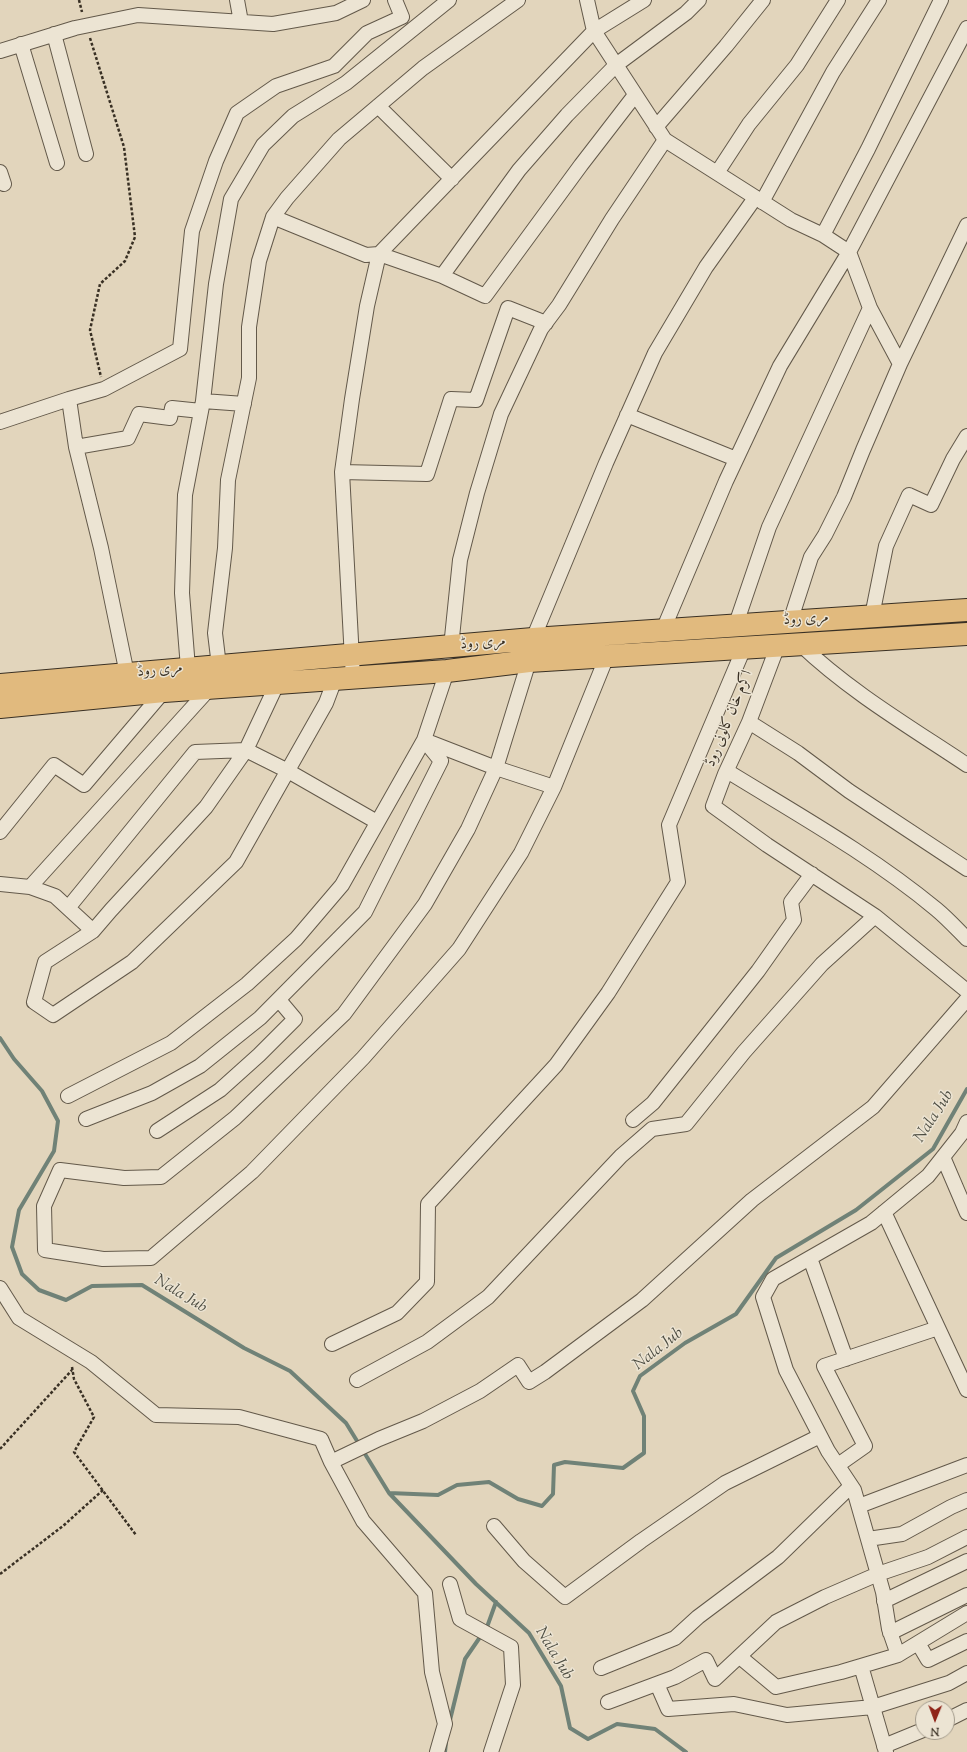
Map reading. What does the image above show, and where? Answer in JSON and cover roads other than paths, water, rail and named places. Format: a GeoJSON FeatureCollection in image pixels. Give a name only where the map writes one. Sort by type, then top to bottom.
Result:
{"type":"FeatureCollection","features":[{"type":"Feature","properties":{"kind":"main road","name":"مری روڈ"},"geometry":{"type":"LineString","coordinates":[[0,685],[533,639],[736,624],[790,622],[967,610]]}},
{"type":"Feature","properties":{"kind":"main road","name":"مری روڈ"},"geometry":{"type":"LineString","coordinates":[[0,707],[210,688],[447,671],[529,661],[967,634]]}},
{"type":"Feature","properties":{"kind":"street"},"geometry":{"type":"LineString","coordinates":[[237,0],[241,22]]}},
{"type":"Feature","properties":{"kind":"street"},"geometry":{"type":"LineString","coordinates":[[0,50],[54,34],[138,15],[273,24],[336,13],[363,0]]}},
{"type":"Feature","properties":{"kind":"street"},"geometry":{"type":"LineString","coordinates":[[0,422],[68,399],[104,389],[180,349],[192,231],[216,161],[237,113],[276,86],[334,66],[366,33],[402,17],[395,0]]}},
{"type":"Feature","properties":{"kind":"street"},"geometry":{"type":"LineString","coordinates":[[188,668],[182,593],[185,495],[202,406],[216,284],[231,199],[263,145],[293,116],[346,83],[449,0]]}},
{"type":"Feature","properties":{"kind":"street"},"geometry":{"type":"LineString","coordinates":[[219,666],[215,633],[225,548],[228,480],[249,378],[249,327],[259,261],[274,217],[287,198],[339,140],[423,68],[518,0]]}},
{"type":"Feature","properties":{"kind":"street"},"geometry":{"type":"LineString","coordinates":[[587,0],[594,31],[665,140],[791,220],[823,235],[849,252],[870,308],[900,364]]}},
{"type":"Feature","properties":{"kind":"street"},"geometry":{"type":"LineString","coordinates":[[277,684],[246,750],[206,807],[111,910],[94,932],[45,962],[34,1002],[53,1014],[132,962],[236,862],[326,703],[344,679],[351,654],[342,472],[354,383],[367,306],[379,254],[594,31],[644,0]]}},
{"type":"Feature","properties":{"kind":"street"},"geometry":{"type":"LineString","coordinates":[[442,276],[519,170],[567,115],[616,66],[686,13],[699,0]]}},
{"type":"Feature","properties":{"kind":"street"},"geometry":{"type":"LineString","coordinates":[[656,127],[726,46],[763,0]]}},
{"type":"Feature","properties":{"kind":"street"},"geometry":{"type":"LineString","coordinates":[[717,174],[749,124],[797,65],[838,0]]}},
{"type":"Feature","properties":{"kind":"street"},"geometry":{"type":"LineString","coordinates":[[533,639],[627,415],[659,346],[706,267],[759,200],[833,72],[879,0]]}},
{"type":"Feature","properties":{"kind":"street"},"geometry":{"type":"LineString","coordinates":[[823,235],[868,149],[941,0]]}},
{"type":"Feature","properties":{"kind":"street"},"geometry":{"type":"LineString","coordinates":[[663,630],[736,459],[780,366],[849,252],[967,28]]}},
{"type":"Feature","properties":{"kind":"street"},"geometry":{"type":"LineString","coordinates":[[54,34],[86,154]]}},
{"type":"Feature","properties":{"kind":"street"},"geometry":{"type":"LineString","coordinates":[[21,44],[57,163]]}},
{"type":"Feature","properties":{"kind":"street"},"geometry":{"type":"LineString","coordinates":[[274,217],[366,255],[379,254],[442,276],[486,296],[580,165],[635,95]]}},
{"type":"Feature","properties":{"kind":"street"},"geometry":{"type":"LineString","coordinates":[[378,106],[452,179]]}},
{"type":"Feature","properties":{"kind":"street"},"geometry":{"type":"LineString","coordinates":[[450,647],[460,560],[477,493],[502,414],[542,329],[612,219],[665,140]]}},
{"type":"Feature","properties":{"kind":"street"},"geometry":{"type":"LineString","coordinates":[[790,622],[811,557],[825,536],[844,497],[900,364],[967,225]]}},
{"type":"Feature","properties":{"kind":"street"},"geometry":{"type":"LineString","coordinates":[[342,472],[428,474],[451,399],[476,400],[508,308],[546,323]]}},
{"type":"Feature","properties":{"kind":"street"},"geometry":{"type":"LineString","coordinates":[[736,624],[769,528],[870,308]]}},
{"type":"Feature","properties":{"kind":"street"},"geometry":{"type":"LineString","coordinates":[[68,399],[76,447],[101,548],[127,674]]}},
{"type":"Feature","properties":{"kind":"street"},"geometry":{"type":"LineString","coordinates":[[76,447],[128,438],[140,414],[170,418],[172,408],[244,404]]}},
{"type":"Feature","properties":{"kind":"street"},"geometry":{"type":"LineString","coordinates":[[627,415],[736,459]]}},
{"type":"Feature","properties":{"kind":"street"},"geometry":{"type":"LineString","coordinates":[[872,616],[886,546],[909,495],[931,505],[953,459],[967,436]]}},
{"type":"Feature","properties":{"kind":"street"},"geometry":{"type":"LineString","coordinates":[[800,644],[816,659],[883,709],[967,765]]}},
{"type":"Feature","properties":{"kind":"street","name":"اکرم خان کالونی روڈ"},"geometry":{"type":"LineString","coordinates":[[778,645],[749,722],[727,770],[713,806],[767,845],[812,874]]}},
{"type":"Feature","properties":{"kind":"street"},"geometry":{"type":"LineString","coordinates":[[332,1344],[397,1313],[427,1282],[428,1204],[556,1065],[608,993],[678,882],[669,825],[744,648]]}},
{"type":"Feature","properties":{"kind":"street"},"geometry":{"type":"LineString","coordinates":[[529,661],[496,768],[468,829],[425,904],[344,1014],[235,1118],[161,1177],[124,1178],[60,1170],[44,1206],[45,1250],[103,1259],[151,1258],[252,1172],[363,1058],[459,949],[521,853],[554,787],[607,656]]}},
{"type":"Feature","properties":{"kind":"street"},"geometry":{"type":"LineString","coordinates":[[68,1096],[171,1043],[247,984],[296,939],[342,885],[424,740],[447,671]]}},
{"type":"Feature","properties":{"kind":"street"},"geometry":{"type":"LineString","coordinates":[[30,887],[210,688]]}},
{"type":"Feature","properties":{"kind":"street"},"geometry":{"type":"LineString","coordinates":[[0,832],[54,765],[84,785],[164,692]]}},
{"type":"Feature","properties":{"kind":"street"},"geometry":{"type":"LineString","coordinates":[[749,722],[798,753],[848,791],[967,869]]}},
{"type":"Feature","properties":{"kind":"street"},"geometry":{"type":"LineString","coordinates":[[424,740],[496,768],[554,787]]}},
{"type":"Feature","properties":{"kind":"street"},"geometry":{"type":"LineString","coordinates":[[86,1118],[152,1093],[200,1066],[260,1018],[365,912],[441,761],[424,740]]}},
{"type":"Feature","properties":{"kind":"street"},"geometry":{"type":"LineString","coordinates":[[68,908],[195,752],[246,750],[288,771],[377,822]]}},
{"type":"Feature","properties":{"kind":"street"},"geometry":{"type":"LineString","coordinates":[[727,770],[817,825],[898,880],[937,910],[967,938]]}},
{"type":"Feature","properties":{"kind":"street"},"geometry":{"type":"LineString","coordinates":[[633,1120],[653,1103],[758,971],[794,920],[791,902],[812,874],[875,916],[967,991]]}},
{"type":"Feature","properties":{"kind":"street"},"geometry":{"type":"LineString","coordinates":[[0,884],[30,887],[55,896],[94,932]]}},
{"type":"Feature","properties":{"kind":"street"},"geometry":{"type":"LineString","coordinates":[[357,1380],[426,1342],[488,1297],[621,1156],[652,1129],[686,1124],[744,1052],[822,964],[875,916]]}},
{"type":"Feature","properties":{"kind":"street"},"geometry":{"type":"LineString","coordinates":[[331,1462],[379,1439],[423,1421],[480,1391],[518,1365],[529,1382],[545,1372],[642,1300],[752,1200],[873,1106],[967,999]]}},
{"type":"Feature","properties":{"kind":"street"},"geometry":{"type":"LineString","coordinates":[[157,1130],[220,1090],[259,1055],[295,1019],[279,1000]]}},
{"type":"Feature","properties":{"kind":"street"},"geometry":{"type":"LineString","coordinates":[[898,1655],[890,1633],[878,1574],[859,1506],[851,1486],[820,1436],[786,1370],[763,1297],[772,1279],[871,1223],[928,1176],[962,1133],[967,1122]]}},
{"type":"Feature","properties":{"kind":"street"},"geometry":{"type":"LineString","coordinates":[[943,1157],[967,1213]]}},
{"type":"Feature","properties":{"kind":"street"},"geometry":{"type":"LineString","coordinates":[[884,1212],[967,1390]]}},
{"type":"Feature","properties":{"kind":"street"},"geometry":{"type":"LineString","coordinates":[[810,1258],[846,1359]]}},
{"type":"Feature","properties":{"kind":"street"},"geometry":{"type":"LineString","coordinates":[[0,1288],[19,1318],[91,1362],[156,1415],[240,1416],[321,1439],[331,1462],[363,1521],[425,1593],[432,1672],[445,1724],[438,1752]]}},
{"type":"Feature","properties":{"kind":"street"},"geometry":{"type":"LineString","coordinates":[[838,1465],[865,1446],[824,1366],[938,1328]]}},
{"type":"Feature","properties":{"kind":"street"},"geometry":{"type":"LineString","coordinates":[[494,1526],[524,1561],[565,1597],[725,1483],[820,1436]]}},
{"type":"Feature","properties":{"kind":"street"},"geometry":{"type":"LineString","coordinates":[[859,1506],[967,1465]]}},
{"type":"Feature","properties":{"kind":"street"},"geometry":{"type":"LineString","coordinates":[[601,1668],[675,1638],[698,1617],[778,1557],[851,1486]]}},
{"type":"Feature","properties":{"kind":"street"},"geometry":{"type":"LineString","coordinates":[[868,1539],[902,1534],[951,1507],[967,1500]]}},
{"type":"Feature","properties":{"kind":"street"},"geometry":{"type":"LineString","coordinates":[[608,1702],[674,1677],[706,1660],[715,1679],[776,1622],[825,1597],[878,1574],[928,1557],[967,1537]]}},
{"type":"Feature","properties":{"kind":"street"},"geometry":{"type":"LineString","coordinates":[[884,1601],[967,1561]]}},
{"type":"Feature","properties":{"kind":"street"},"geometry":{"type":"LineString","coordinates":[[450,1584],[460,1619],[511,1647],[513,1685],[490,1752]]}},
{"type":"Feature","properties":{"kind":"street"},"geometry":{"type":"LineString","coordinates":[[890,1633],[967,1595]]}},
{"type":"Feature","properties":{"kind":"street"},"geometry":{"type":"LineString","coordinates":[[740,1657],[776,1687],[861,1666],[898,1655],[967,1613]]}},
{"type":"Feature","properties":{"kind":"street"},"geometry":{"type":"LineString","coordinates":[[918,1643],[928,1660],[967,1642]]}},
{"type":"Feature","properties":{"kind":"street"},"geometry":{"type":"LineString","coordinates":[[861,1666],[885,1749],[915,1734]]}},
{"type":"Feature","properties":{"kind":"street"},"geometry":{"type":"LineString","coordinates":[[657,1684],[668,1708],[734,1704],[787,1715],[873,1707],[949,1683],[967,1673]]}},
{"type":"Feature","properties":{"kind":"street"},"geometry":{"type":"LineString","coordinates":[[955,1716],[967,1710]]}},
{"type":"Feature","properties":{"kind":"waterway","name":"Nala Jub"},"geometry":{"type":"LineString","coordinates":[[0,1038],[14,1059],[42,1091],[58,1121],[54,1151],[19,1210],[12,1247],[22,1274],[39,1290],[66,1300],[92,1286],[142,1285],[244,1348],[290,1371],[346,1423],[389,1493],[476,1584],[529,1633],[561,1686],[570,1728],[588,1739],[617,1724],[655,1729],[686,1752]]}},
{"type":"Feature","properties":{"kind":"waterway","name":"Nala Jub"},"geometry":{"type":"LineString","coordinates":[[389,1493],[438,1495],[457,1485],[489,1482],[518,1499],[542,1506],[553,1494],[554,1465],[565,1462],[623,1468],[644,1453],[644,1416],[633,1391],[640,1376],[685,1343],[736,1314],[776,1258],[856,1210],[933,1149],[967,1089]]}},
{"type":"Feature","properties":{"kind":"waterway"},"geometry":{"type":"LineString","coordinates":[[450,1720],[465,1659],[487,1627],[496,1602]]}},
{"type":"Feature","properties":{"kind":"waterway"},"geometry":{"type":"LineString","coordinates":[[445,1752],[446,1742]]}}]}
